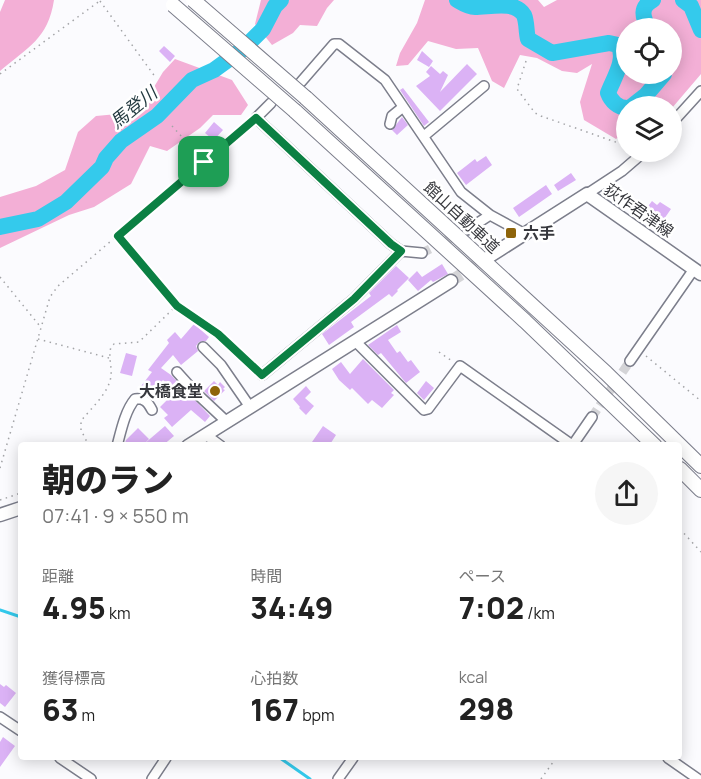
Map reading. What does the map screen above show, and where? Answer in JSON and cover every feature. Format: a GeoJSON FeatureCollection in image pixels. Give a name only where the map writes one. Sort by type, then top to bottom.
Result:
{"type":"FeatureCollection","features":[{"type":"Feature","properties":{"kind":"highway","name":"館山自動車道"},"geometry":{"type":"LineString","coordinates":[[193,0],[306,98],[590,358],[676,442]]}},
{"type":"Feature","properties":{"kind":"highway","name":"館山自動車道"},"geometry":{"type":"LineString","coordinates":[[170,3],[295,111],[525,321],[651,442]]}},
{"type":"Feature","properties":{"kind":"highway","name":"館山自動車道"},"geometry":{"type":"LineString","coordinates":[[682,448],[701,466]]}},
{"type":"Feature","properties":{"kind":"highway"},"geometry":{"type":"LineString","coordinates":[[682,471],[701,490]]}},
{"type":"Feature","properties":{"kind":"main road"},"geometry":{"type":"LineString","coordinates":[[490,256],[587,194]]}},
{"type":"Feature","properties":{"kind":"main road","name":"荻作君津線"},"geometry":{"type":"LineString","coordinates":[[587,194],[698,272]]}},
{"type":"Feature","properties":{"kind":"main road"},"geometry":{"type":"LineString","coordinates":[[195,442],[451,281]]}},
{"type":"Feature","properties":{"kind":"main road"},"geometry":{"type":"LineString","coordinates":[[0,515],[18,509]]}},
{"type":"Feature","properties":{"kind":"street"},"geometry":{"type":"LineString","coordinates":[[301,82],[334,44],[339,44],[385,80],[461,192],[490,215],[525,234]]}},
{"type":"Feature","properties":{"kind":"street"},"geometry":{"type":"LineString","coordinates":[[424,136],[484,86]]}},
{"type":"Feature","properties":{"kind":"street"},"geometry":{"type":"LineString","coordinates":[[682,112],[701,91]]}},
{"type":"Feature","properties":{"kind":"street"},"geometry":{"type":"LineString","coordinates":[[270,104],[256,118],[391,244],[401,251],[422,253]]}},
{"type":"Feature","properties":{"kind":"street"},"geometry":{"type":"LineString","coordinates":[[390,124],[392,116],[403,107]]}},
{"type":"Feature","properties":{"kind":"street"},"geometry":{"type":"LineString","coordinates":[[587,194],[632,162]]}},
{"type":"Feature","properties":{"kind":"street"},"geometry":{"type":"LineString","coordinates":[[467,230],[490,215]]}},
{"type":"Feature","properties":{"kind":"street"},"geometry":{"type":"LineString","coordinates":[[262,375],[354,299],[401,251]]}},
{"type":"Feature","properties":{"kind":"street"},"geometry":{"type":"LineString","coordinates":[[630,361],[698,272]]}},
{"type":"Feature","properties":{"kind":"street"},"geometry":{"type":"LineString","coordinates":[[355,341],[424,410],[428,409],[460,366],[568,442]]}},
{"type":"Feature","properties":{"kind":"street"},"geometry":{"type":"LineString","coordinates":[[203,347],[221,365],[250,407]]}},
{"type":"Feature","properties":{"kind":"street"},"geometry":{"type":"LineString","coordinates":[[177,372],[227,422]]}},
{"type":"Feature","properties":{"kind":"street"},"geometry":{"type":"LineString","coordinates":[[118,442],[122,425],[135,399],[143,399],[152,410]]}},
{"type":"Feature","properties":{"kind":"street"},"geometry":{"type":"LineString","coordinates":[[574,442],[592,417]]}},
{"type":"Feature","properties":{"kind":"street"},"geometry":{"type":"LineString","coordinates":[[206,435],[216,442]]}},
{"type":"Feature","properties":{"kind":"street"},"geometry":{"type":"LineString","coordinates":[[0,717],[18,729]]}},
{"type":"Feature","properties":{"kind":"street"},"geometry":{"type":"LineString","coordinates":[[63,760],[91,779]]}},
{"type":"Feature","properties":{"kind":"street"},"geometry":{"type":"LineString","coordinates":[[152,779],[165,760]]}},
{"type":"Feature","properties":{"kind":"street"},"geometry":{"type":"LineString","coordinates":[[338,779],[352,760]]}},
{"type":"Feature","properties":{"kind":"street"},"geometry":{"type":"LineString","coordinates":[[671,760],[698,779]]}},
{"type":"Feature","properties":{"kind":"street"},"geometry":{"type":"LineString","coordinates":[[71,779],[77,769]]}},
{"type":"Feature","properties":{"kind":"path"},"geometry":{"type":"LineString","coordinates":[[0,75],[100,1],[156,78]]}},
{"type":"Feature","properties":{"kind":"path"},"geometry":{"type":"LineString","coordinates":[[526,61],[517,89],[535,113],[616,142]]}},
{"type":"Feature","properties":{"kind":"path"},"geometry":{"type":"LineString","coordinates":[[0,468],[50,297],[58,286],[256,118]]}},
{"type":"Feature","properties":{"kind":"path"},"geometry":{"type":"LineString","coordinates":[[172,126],[204,162]]}},
{"type":"Feature","properties":{"kind":"path"},"geometry":{"type":"LineString","coordinates":[[118,236],[177,306],[218,334],[262,375]]}},
{"type":"Feature","properties":{"kind":"path"},"geometry":{"type":"LineString","coordinates":[[0,277],[41,326]]}},
{"type":"Feature","properties":{"kind":"path"},"geometry":{"type":"LineString","coordinates":[[87,442],[81,430],[81,421],[111,380],[112,367],[109,358],[111,347],[139,342],[177,306]]}},
{"type":"Feature","properties":{"kind":"path"},"geometry":{"type":"LineString","coordinates":[[37,338],[109,358]]}},
{"type":"Feature","properties":{"kind":"path"},"geometry":{"type":"LineString","coordinates":[[639,350],[701,401]]}},
{"type":"Feature","properties":{"kind":"path"},"geometry":{"type":"LineString","coordinates":[[439,352],[460,366]]}},
{"type":"Feature","properties":{"kind":"path"},"geometry":{"type":"LineString","coordinates":[[0,500],[18,494]]}},
{"type":"Feature","properties":{"kind":"path"},"geometry":{"type":"LineString","coordinates":[[682,531],[701,552]]}},
{"type":"Feature","properties":{"kind":"path"},"geometry":{"type":"LineString","coordinates":[[541,779],[555,760]]}},
{"type":"Feature","properties":{"kind":"shaded area"},"geometry":{"type":"Polygon","coordinates":[[[5,0],[54,0],[42,33],[0,71],[0,12],[5,0]]]}},
{"type":"Feature","properties":{"kind":"shaded area"},"geometry":{"type":"Polygon","coordinates":[[[261,0],[334,0],[317,26],[300,25],[293,33],[272,45],[255,24],[261,0]]]}},
{"type":"Feature","properties":{"kind":"shaded area"},"geometry":{"type":"Polygon","coordinates":[[[425,0],[538,0],[544,7],[557,0],[701,0],[701,74],[682,96],[616,96],[616,139],[584,120],[580,102],[592,64],[577,73],[562,71],[537,58],[520,55],[504,88],[492,81],[478,48],[456,49],[428,41],[408,65],[396,66],[400,53],[417,23],[425,0]]]}},
{"type":"Feature","properties":{"kind":"shaded area"},"geometry":{"type":"Polygon","coordinates":[[[175,59],[232,80],[248,105],[241,115],[213,115],[200,128],[167,151],[150,146],[131,184],[94,207],[69,215],[0,248],[0,197],[36,186],[65,170],[78,132],[96,116],[128,113],[142,107],[163,72],[175,59]]]}},
{"type":"Feature","properties":{"kind":"building"},"geometry":{"type":"Polygon","coordinates":[[[164,46],[175,56],[170,62],[159,51],[164,46]]]}},
{"type":"Feature","properties":{"kind":"building"},"geometry":{"type":"Polygon","coordinates":[[[422,51],[433,61],[429,67],[417,60],[422,51]]]}},
{"type":"Feature","properties":{"kind":"building"},"geometry":{"type":"Polygon","coordinates":[[[467,64],[477,74],[440,111],[416,86],[430,76],[426,72],[431,66],[440,74],[443,71],[448,75],[440,92],[467,64]]]}},
{"type":"Feature","properties":{"kind":"building"},"geometry":{"type":"Polygon","coordinates":[[[403,88],[429,122],[424,126],[400,90],[403,88]]]}},
{"type":"Feature","properties":{"kind":"building"},"geometry":{"type":"Polygon","coordinates":[[[402,117],[408,125],[397,135],[392,130],[402,117]]]}},
{"type":"Feature","properties":{"kind":"building"},"geometry":{"type":"Polygon","coordinates":[[[214,122],[223,130],[204,151],[201,141],[211,138],[205,133],[214,122]]]}},
{"type":"Feature","properties":{"kind":"building"},"geometry":{"type":"Polygon","coordinates":[[[486,156],[492,165],[466,185],[457,173],[475,159],[477,162],[486,156]]]}},
{"type":"Feature","properties":{"kind":"building"},"geometry":{"type":"Polygon","coordinates":[[[571,173],[576,180],[558,191],[554,185],[571,173]]]}},
{"type":"Feature","properties":{"kind":"building"},"geometry":{"type":"Polygon","coordinates":[[[546,185],[552,194],[519,217],[513,208],[546,185]]]}},
{"type":"Feature","properties":{"kind":"building"},"geometry":{"type":"Polygon","coordinates":[[[652,201],[657,205],[660,202],[671,209],[657,229],[646,222],[652,213],[646,209],[652,201]]]}},
{"type":"Feature","properties":{"kind":"building"},"geometry":{"type":"Polygon","coordinates":[[[442,264],[448,274],[433,282],[431,280],[418,291],[408,280],[417,271],[422,277],[442,264]]]}},
{"type":"Feature","properties":{"kind":"building"},"geometry":{"type":"Polygon","coordinates":[[[396,266],[409,278],[398,291],[392,297],[389,294],[351,322],[354,327],[329,345],[322,334],[371,296],[369,293],[396,266]]]}},
{"type":"Feature","properties":{"kind":"building"},"geometry":{"type":"Polygon","coordinates":[[[194,324],[209,337],[206,341],[199,342],[196,346],[198,351],[181,365],[173,355],[161,368],[171,375],[210,416],[205,422],[191,410],[172,427],[164,418],[168,415],[160,407],[175,392],[163,380],[150,396],[138,390],[152,372],[148,370],[169,343],[167,340],[175,332],[181,339],[194,324]]]}},
{"type":"Feature","properties":{"kind":"building"},"geometry":{"type":"Polygon","coordinates":[[[397,325],[401,332],[388,340],[397,353],[400,351],[408,362],[411,360],[420,372],[406,383],[381,353],[378,355],[368,345],[397,325]]]}},
{"type":"Feature","properties":{"kind":"building"},"geometry":{"type":"Polygon","coordinates":[[[126,353],[137,356],[132,376],[120,373],[126,353]]]}},
{"type":"Feature","properties":{"kind":"building"},"geometry":{"type":"Polygon","coordinates":[[[363,359],[394,390],[391,393],[394,395],[382,408],[372,400],[368,404],[352,388],[350,390],[339,380],[332,369],[341,362],[350,374],[363,359]]]}},
{"type":"Feature","properties":{"kind":"building","name":"大橋食堂"},"geometry":{"type":"Polygon","coordinates":[[[214,381],[218,385],[220,382],[225,390],[214,401],[204,391],[214,381]]]}},
{"type":"Feature","properties":{"kind":"building"},"geometry":{"type":"Polygon","coordinates":[[[426,381],[434,388],[424,400],[417,393],[426,381]]]}},
{"type":"Feature","properties":{"kind":"building"},"geometry":{"type":"Polygon","coordinates":[[[306,386],[311,392],[305,398],[314,406],[306,415],[293,399],[306,386]]]}},
{"type":"Feature","properties":{"kind":"building"},"geometry":{"type":"Polygon","coordinates":[[[165,426],[174,436],[167,442],[146,442],[165,426]]]}},
{"type":"Feature","properties":{"kind":"building"},"geometry":{"type":"Polygon","coordinates":[[[323,426],[336,435],[332,442],[312,442],[323,426]]]}},
{"type":"Feature","properties":{"kind":"building"},"geometry":{"type":"Polygon","coordinates":[[[138,428],[149,439],[146,442],[125,442],[138,428]]]}},
{"type":"Feature","properties":{"kind":"building"},"geometry":{"type":"Polygon","coordinates":[[[0,684],[4,687],[6,685],[16,693],[5,707],[0,703],[0,684]]]}},
{"type":"Feature","properties":{"kind":"building"},"geometry":{"type":"Polygon","coordinates":[[[3,737],[15,746],[0,767],[0,742],[3,737]]]}},
{"type":"Feature","properties":{"kind":"waterway","name":"馬登川"},"geometry":{"type":"LineString","coordinates":[[0,227],[38,219],[66,202],[102,167],[106,158],[121,141],[157,116],[192,80],[214,70],[243,49],[263,29],[275,6],[281,0]]}},
{"type":"Feature","properties":{"kind":"waterway","name":"馬登川"},"geometry":{"type":"LineString","coordinates":[[457,0],[472,7],[502,5],[515,7],[524,15],[528,39],[552,53],[609,43],[618,45],[620,63],[608,93],[616,104]]}},
{"type":"Feature","properties":{"kind":"waterway","name":"馬登川"},"geometry":{"type":"LineString","coordinates":[[645,18],[644,9],[653,0]]}},
{"type":"Feature","properties":{"kind":"waterway","name":"馬登川"},"geometry":{"type":"LineString","coordinates":[[683,0],[691,6],[701,30]]}},
{"type":"Feature","properties":{"kind":"waterway","name":"馬登川"},"geometry":{"type":"LineString","coordinates":[[645,96],[655,84]]}},
{"type":"Feature","properties":{"kind":"waterway"},"geometry":{"type":"LineString","coordinates":[[0,610],[18,616]]}},
{"type":"Feature","properties":{"kind":"waterway"},"geometry":{"type":"LineString","coordinates":[[283,760],[310,779]]}},
{"type":"Feature","properties":{"kind":"tunnel"},"geometry":{"type":"LineString","coordinates":[[422,253],[459,234]]}},
{"type":"Feature","properties":{"kind":"tunnel"},"geometry":{"type":"LineString","coordinates":[[451,281],[490,256]]}},
{"type":"Feature","properties":{"kind":"tunnel"},"geometry":{"type":"LineString","coordinates":[[592,417],[630,361]]}},
{"type":"Feature","properties":{"kind":"place","name":"六手"},"geometry":{"type":"Point","coordinates":[511,233]}},
{"type":"Feature","properties":{"kind":"place","name":"大橋食堂"},"geometry":{"type":"Point","coordinates":[215,391]}},
{"type":"Feature","properties":{"kind":"route"},"geometry":{"type":"LineString","coordinates":[[256,118],[401,251],[354,299],[262,375],[218,334],[177,306],[118,236],[204,162],[256,118]]}}]}
